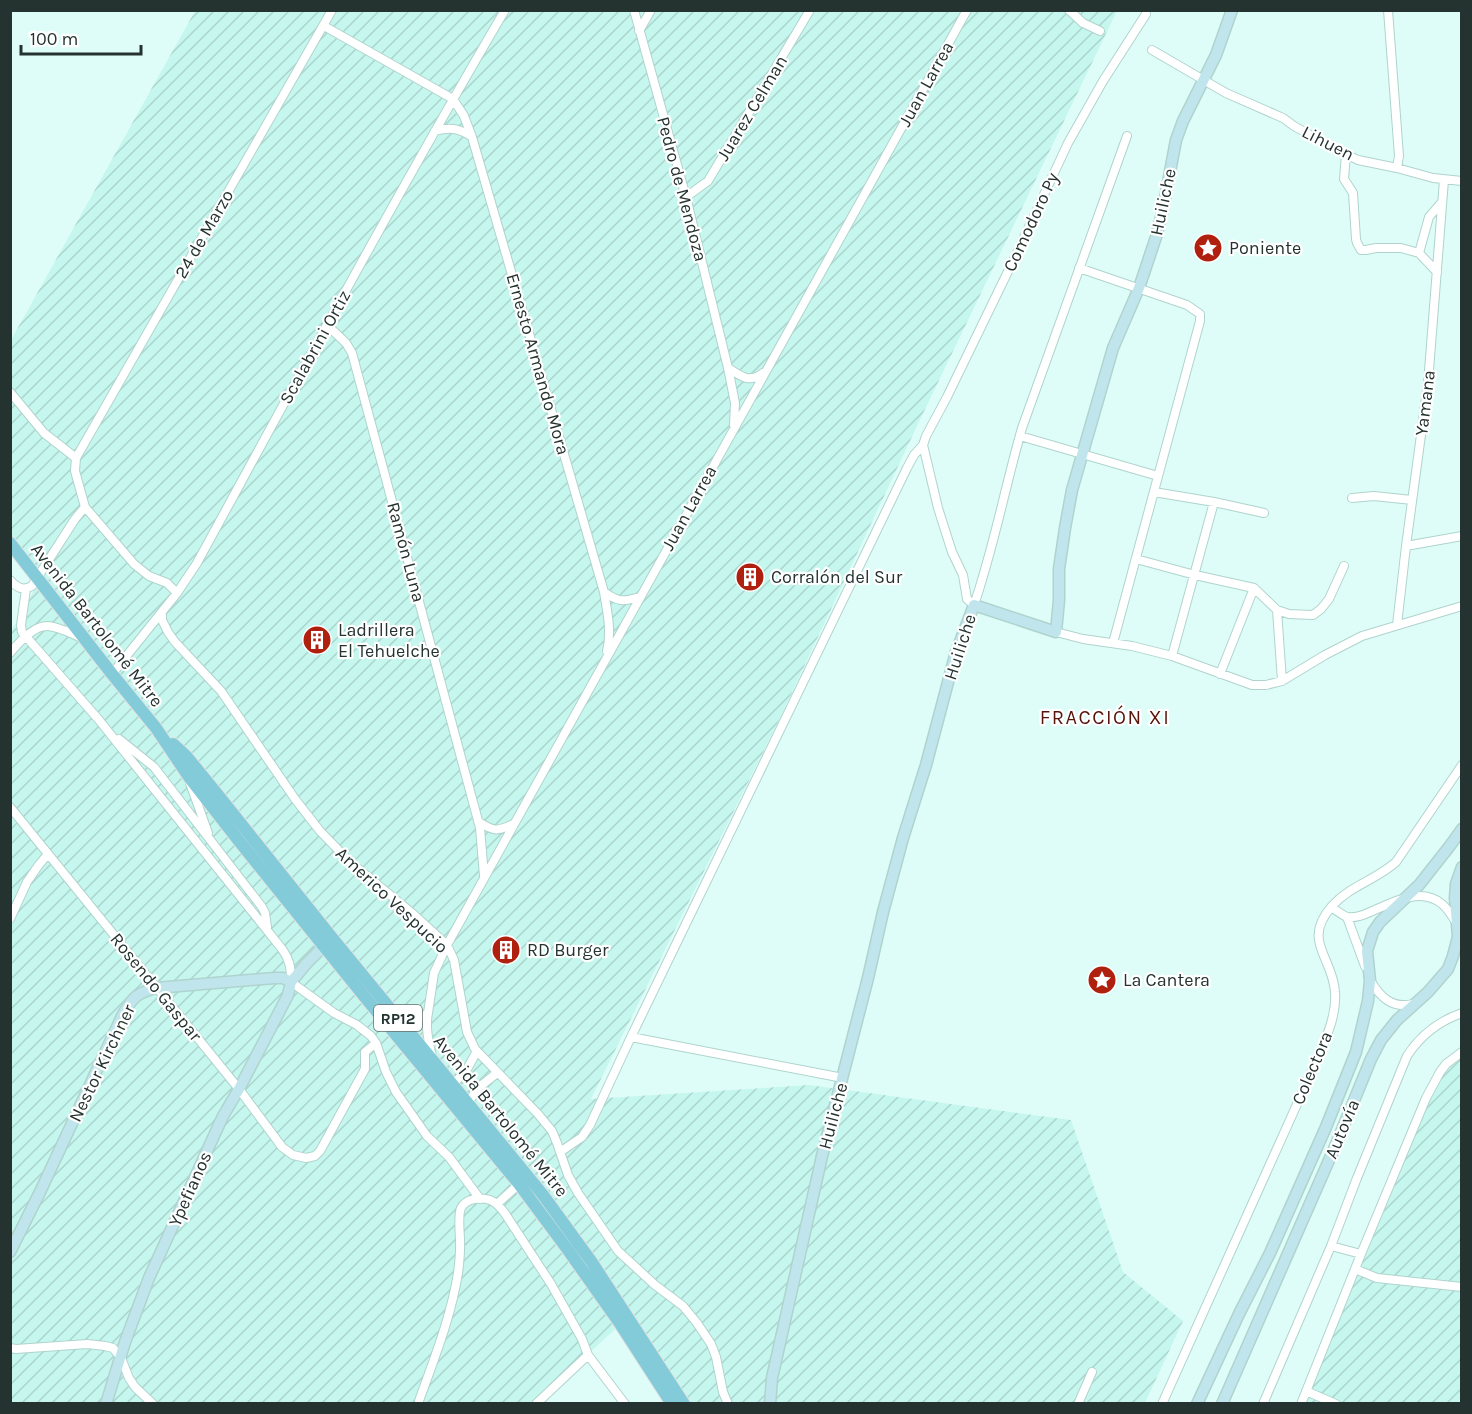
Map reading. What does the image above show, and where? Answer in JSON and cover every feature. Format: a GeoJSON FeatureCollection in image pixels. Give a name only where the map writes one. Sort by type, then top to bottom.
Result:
{"type":"FeatureCollection","features":[{"type":"Feature","properties":{"kind":"main road","name":"Avenida Bartolomé Mitre"},"geometry":{"type":"LineString","coordinates":[[10,543],[156,728],[188,775],[324,946],[506,1167],[619,1322],[672,1404]]}},
{"type":"Feature","properties":{"kind":"main road","name":"Avenida Bartolomé Mitre"},"geometry":{"type":"LineString","coordinates":[[156,728],[187,757],[532,1181],[591,1261],[684,1404]]}},
{"type":"Feature","properties":{"kind":"street","name":"24 de Marzo"},"geometry":{"type":"LineString","coordinates":[[76,458],[332,10]]}},
{"type":"Feature","properties":{"kind":"street","name":"Scalabrini Ortiz"},"geometry":{"type":"LineString","coordinates":[[112,674],[177,593],[197,563],[327,325],[505,10]]}},
{"type":"Feature","properties":{"kind":"street","name":"Pedro de Mendoza"},"geometry":{"type":"LineString","coordinates":[[634,10],[686,197],[729,368],[735,403],[734,427]]}},
{"type":"Feature","properties":{"kind":"street"},"geometry":{"type":"LineString","coordinates":[[639,31],[651,10]]}},
{"type":"Feature","properties":{"kind":"street","name":"Juarez Celman"},"geometry":{"type":"LineString","coordinates":[[686,197],[708,181],[810,10]]}},
{"type":"Feature","properties":{"kind":"street","name":"Juan Larrea"},"geometry":{"type":"LineString","coordinates":[[432,1059],[427,1020],[434,974],[447,945],[967,10]]}},
{"type":"Feature","properties":{"kind":"street"},"geometry":{"type":"LineString","coordinates":[[1069,10],[1083,22],[1100,31]]}},
{"type":"Feature","properties":{"kind":"street","name":"Huiliche"},"geometry":{"type":"LineString","coordinates":[[770,1404],[774,1367],[822,1156],[897,861],[926,765],[956,652],[974,605],[1056,632],[1059,569],[1072,490],[1113,348],[1139,288],[1161,218],[1176,140],[1216,55],[1232,10]]}},
{"type":"Feature","properties":{"kind":"street"},"geometry":{"type":"LineString","coordinates":[[1388,10],[1399,156],[1397,168]]}},
{"type":"Feature","properties":{"kind":"street","name":"Comodoro Py"},"geometry":{"type":"LineString","coordinates":[[560,1152],[582,1137],[590,1125],[902,479],[947,397],[1068,143],[1146,14]]}},
{"type":"Feature","properties":{"kind":"street"},"geometry":{"type":"LineString","coordinates":[[324,26],[453,99]]}},
{"type":"Feature","properties":{"kind":"street","name":"Lihuen"},"geometry":{"type":"LineString","coordinates":[[1152,50],[1226,93],[1283,118],[1358,160],[1444,180],[1461,181]]}},
{"type":"Feature","properties":{"kind":"street","name":"Ernesto Armando Mora"},"geometry":{"type":"LineString","coordinates":[[453,99],[464,116],[472,136],[604,592],[609,628],[609,642],[604,660]]}},
{"type":"Feature","properties":{"kind":"street"},"geometry":{"type":"LineString","coordinates":[[435,132],[455,128],[472,136]]}},
{"type":"Feature","properties":{"kind":"street"},"geometry":{"type":"LineString","coordinates":[[922,445],[938,508],[952,552],[963,575],[967,599],[974,605],[986,571],[1020,436],[1127,136]]}},
{"type":"Feature","properties":{"kind":"street"},"geometry":{"type":"LineString","coordinates":[[1346,154],[1344,179],[1353,193],[1356,239],[1361,250],[1401,248],[1419,253],[1437,273]]}},
{"type":"Feature","properties":{"kind":"street","name":"Yamana"},"geometry":{"type":"LineString","coordinates":[[1397,625],[1428,383],[1444,180]]}},
{"type":"Feature","properties":{"kind":"street"},"geometry":{"type":"LineString","coordinates":[[1419,253],[1429,217],[1442,202]]}},
{"type":"Feature","properties":{"kind":"street"},"geometry":{"type":"LineString","coordinates":[[1079,268],[1187,305],[1200,314],[1113,643]]}},
{"type":"Feature","properties":{"kind":"street","name":"Ramón Luna"},"geometry":{"type":"LineString","coordinates":[[327,325],[346,343],[352,353],[479,822],[484,877]]}},
{"type":"Feature","properties":{"kind":"street"},"geometry":{"type":"LineString","coordinates":[[729,368],[746,378],[756,379],[765,372]]}},
{"type":"Feature","properties":{"kind":"street"},"geometry":{"type":"LineString","coordinates":[[10,392],[44,433],[76,458],[75,471],[85,507],[134,564],[149,576],[166,583],[177,593]]}},
{"type":"Feature","properties":{"kind":"street"},"geometry":{"type":"LineString","coordinates":[[1020,436],[1158,476]]}},
{"type":"Feature","properties":{"kind":"street"},"geometry":{"type":"LineString","coordinates":[[1154,492],[1264,513]]}},
{"type":"Feature","properties":{"kind":"street"},"geometry":{"type":"LineString","coordinates":[[1352,498],[1374,496],[1412,500]]}},
{"type":"Feature","properties":{"kind":"street"},"geometry":{"type":"LineString","coordinates":[[1172,656],[1196,575],[1214,502]]}},
{"type":"Feature","properties":{"kind":"street"},"geometry":{"type":"LineString","coordinates":[[10,580],[18,588],[26,589],[32,585],[85,507]]}},
{"type":"Feature","properties":{"kind":"street"},"geometry":{"type":"LineString","coordinates":[[1406,546],[1461,536]]}},
{"type":"Feature","properties":{"kind":"street"},"geometry":{"type":"LineString","coordinates":[[1136,559],[1254,588],[1277,610],[1289,614],[1313,615],[1329,598],[1344,566]]}},
{"type":"Feature","properties":{"kind":"street"},"geometry":{"type":"LineString","coordinates":[[1220,674],[1254,588]]}},
{"type":"Feature","properties":{"kind":"street"},"geometry":{"type":"LineString","coordinates":[[26,589],[22,632],[108,731],[288,957],[291,965],[291,982]]}},
{"type":"Feature","properties":{"kind":"street"},"geometry":{"type":"LineString","coordinates":[[604,592],[614,599],[626,601],[640,597]]}},
{"type":"Feature","properties":{"kind":"street"},"geometry":{"type":"LineString","coordinates":[[1056,632],[1172,656],[1252,685],[1266,685],[1282,681],[1350,642],[1461,606]]}},
{"type":"Feature","properties":{"kind":"street"},"geometry":{"type":"LineString","coordinates":[[1277,610],[1282,681]]}},
{"type":"Feature","properties":{"kind":"street","name":"Americo Vespucio"},"geometry":{"type":"LineString","coordinates":[[162,612],[162,620],[175,642],[221,691],[320,831],[349,861],[447,945],[453,960],[467,1032],[477,1051],[547,1125],[557,1143],[573,1184],[618,1251],[632,1266],[690,1314],[711,1344],[728,1404]]}},
{"type":"Feature","properties":{"kind":"street"},"geometry":{"type":"LineString","coordinates":[[10,653],[26,636],[47,626],[84,638]]}},
{"type":"Feature","properties":{"kind":"street"},"geometry":{"type":"LineString","coordinates":[[108,731],[154,767],[262,906],[267,930]]}},
{"type":"Feature","properties":{"kind":"street","name":"Colectora"},"geometry":{"type":"LineString","coordinates":[[1162,1404],[1331,1024],[1336,993],[1334,981],[1318,941],[1322,921],[1331,907],[1346,893],[1357,885],[1383,873],[1396,862],[1461,765]]}},
{"type":"Feature","properties":{"kind":"street"},"geometry":{"type":"LineString","coordinates":[[188,775],[212,843]]}},
{"type":"Feature","properties":{"kind":"street","name":"Rosendo Gaspar"},"geometry":{"type":"LineString","coordinates":[[10,807],[239,1089],[282,1148],[293,1155],[306,1158],[315,1156],[320,1151],[365,1069],[365,1052],[376,1043]]}},
{"type":"Feature","properties":{"kind":"street"},"geometry":{"type":"LineString","coordinates":[[479,822],[490,830],[501,830],[514,824]]}},
{"type":"Feature","properties":{"kind":"street","name":"Autovía"},"geometry":{"type":"LineString","coordinates":[[1197,1404],[1270,1253],[1326,1127],[1356,1052],[1368,1001],[1370,981],[1366,951],[1370,938],[1380,922],[1419,885],[1461,829]]}},
{"type":"Feature","properties":{"kind":"street"},"geometry":{"type":"LineString","coordinates":[[10,919],[27,882],[48,854]]}},
{"type":"Feature","properties":{"kind":"street","name":"Autovía"},"geometry":{"type":"LineString","coordinates":[[1222,1404],[1371,1059],[1381,1040],[1397,1020],[1416,1004],[1448,969],[1458,937],[1455,898],[1461,867]]}},
{"type":"Feature","properties":{"kind":"street"},"geometry":{"type":"LineString","coordinates":[[1347,917],[1366,914],[1404,898],[1421,896],[1433,898],[1443,904],[1457,924]]}},
{"type":"Feature","properties":{"kind":"street"},"geometry":{"type":"LineString","coordinates":[[1331,907],[1347,917],[1370,981],[1380,996],[1398,1005],[1416,1004]]}},
{"type":"Feature","properties":{"kind":"street"},"geometry":{"type":"LineString","coordinates":[[291,982],[324,946]]}},
{"type":"Feature","properties":{"kind":"street","name":"Nestor Kirchner"},"geometry":{"type":"LineString","coordinates":[[10,1252],[123,1014],[139,993],[156,988],[275,978],[283,978],[291,982]]}},
{"type":"Feature","properties":{"kind":"street"},"geometry":{"type":"LineString","coordinates":[[291,982],[334,1014],[365,1030],[376,1043],[396,1092],[428,1136],[449,1157],[480,1199]]}},
{"type":"Feature","properties":{"kind":"street","name":"Ypefianos"},"geometry":{"type":"LineString","coordinates":[[106,1404],[125,1342],[149,1278],[223,1116],[288,995],[291,982]]}},
{"type":"Feature","properties":{"kind":"street"},"geometry":{"type":"LineString","coordinates":[[391,1009],[413,1020],[428,1013]]}},
{"type":"Feature","properties":{"kind":"street"},"geometry":{"type":"LineString","coordinates":[[1263,1404],[1331,1246],[1407,1056],[1430,1030],[1461,1013]]}},
{"type":"Feature","properties":{"kind":"street"},"geometry":{"type":"LineString","coordinates":[[631,1037],[843,1078]]}},
{"type":"Feature","properties":{"kind":"street"},"geometry":{"type":"LineString","coordinates":[[453,1084],[466,1071],[477,1051]]}},
{"type":"Feature","properties":{"kind":"street"},"geometry":{"type":"LineString","coordinates":[[1301,1404],[1426,1098],[1446,1064],[1461,1052]]}},
{"type":"Feature","properties":{"kind":"street"},"geometry":{"type":"LineString","coordinates":[[468,1103],[482,1084],[497,1073]]}},
{"type":"Feature","properties":{"kind":"street"},"geometry":{"type":"LineString","coordinates":[[497,1204],[519,1184]]}},
{"type":"Feature","properties":{"kind":"street"},"geometry":{"type":"LineString","coordinates":[[419,1401],[452,1305],[460,1250],[460,1209],[465,1202],[480,1199],[491,1200],[504,1212],[551,1284],[582,1339],[588,1355],[625,1404]]}},
{"type":"Feature","properties":{"kind":"street"},"geometry":{"type":"LineString","coordinates":[[1331,1246],[1361,1254]]}},
{"type":"Feature","properties":{"kind":"street"},"geometry":{"type":"LineString","coordinates":[[1355,1269],[1377,1278],[1461,1287]]}},
{"type":"Feature","properties":{"kind":"street"},"geometry":{"type":"LineString","coordinates":[[10,1348],[87,1344],[113,1348],[121,1358],[135,1387],[153,1404]]}},
{"type":"Feature","properties":{"kind":"street"},"geometry":{"type":"LineString","coordinates":[[536,1404],[588,1355]]}},
{"type":"Feature","properties":{"kind":"street"},"geometry":{"type":"LineString","coordinates":[[1078,1404],[1092,1372]]}},
{"type":"Feature","properties":{"kind":"street"},"geometry":{"type":"LineString","coordinates":[[1306,1390],[1336,1404]]}},
{"type":"Feature","properties":{"kind":"shaded area"},"geometry":{"type":"Polygon","coordinates":[[[195,11],[1117,11],[917,426],[779,720],[591,1099],[809,1085],[1071,1120],[1123,1272],[1183,1321],[1145,1403],[684,1403],[627,1318],[536,1403],[11,1404],[10,633],[32,594],[38,577],[11,543],[11,340],[195,11]]]}},
{"type":"Feature","properties":{"kind":"shaded area"},"geometry":{"type":"Polygon","coordinates":[[[1461,1052],[1461,1403],[1301,1404],[1440,1072],[1461,1052]]]}},
{"type":"Feature","properties":{"kind":"place","name":"Poniente"},"geometry":{"type":"Point","coordinates":[1208,248]}},
{"type":"Feature","properties":{"kind":"place","name":"Corralón del Sur"},"geometry":{"type":"Point","coordinates":[750,577]}},
{"type":"Feature","properties":{"kind":"place","name":"Ladrillera El Tehuelche"},"geometry":{"type":"Point","coordinates":[317,640]}},
{"type":"Feature","properties":{"kind":"place","name":"RD Burger"},"geometry":{"type":"Point","coordinates":[506,950]}},
{"type":"Feature","properties":{"kind":"place","name":"La Cantera"},"geometry":{"type":"Point","coordinates":[1102,980]}},
{"type":"Feature","properties":{"kind":"district","name":"FRACCIÓN XI"},"geometry":{"type":"Point","coordinates":[1105,717]}}]}
